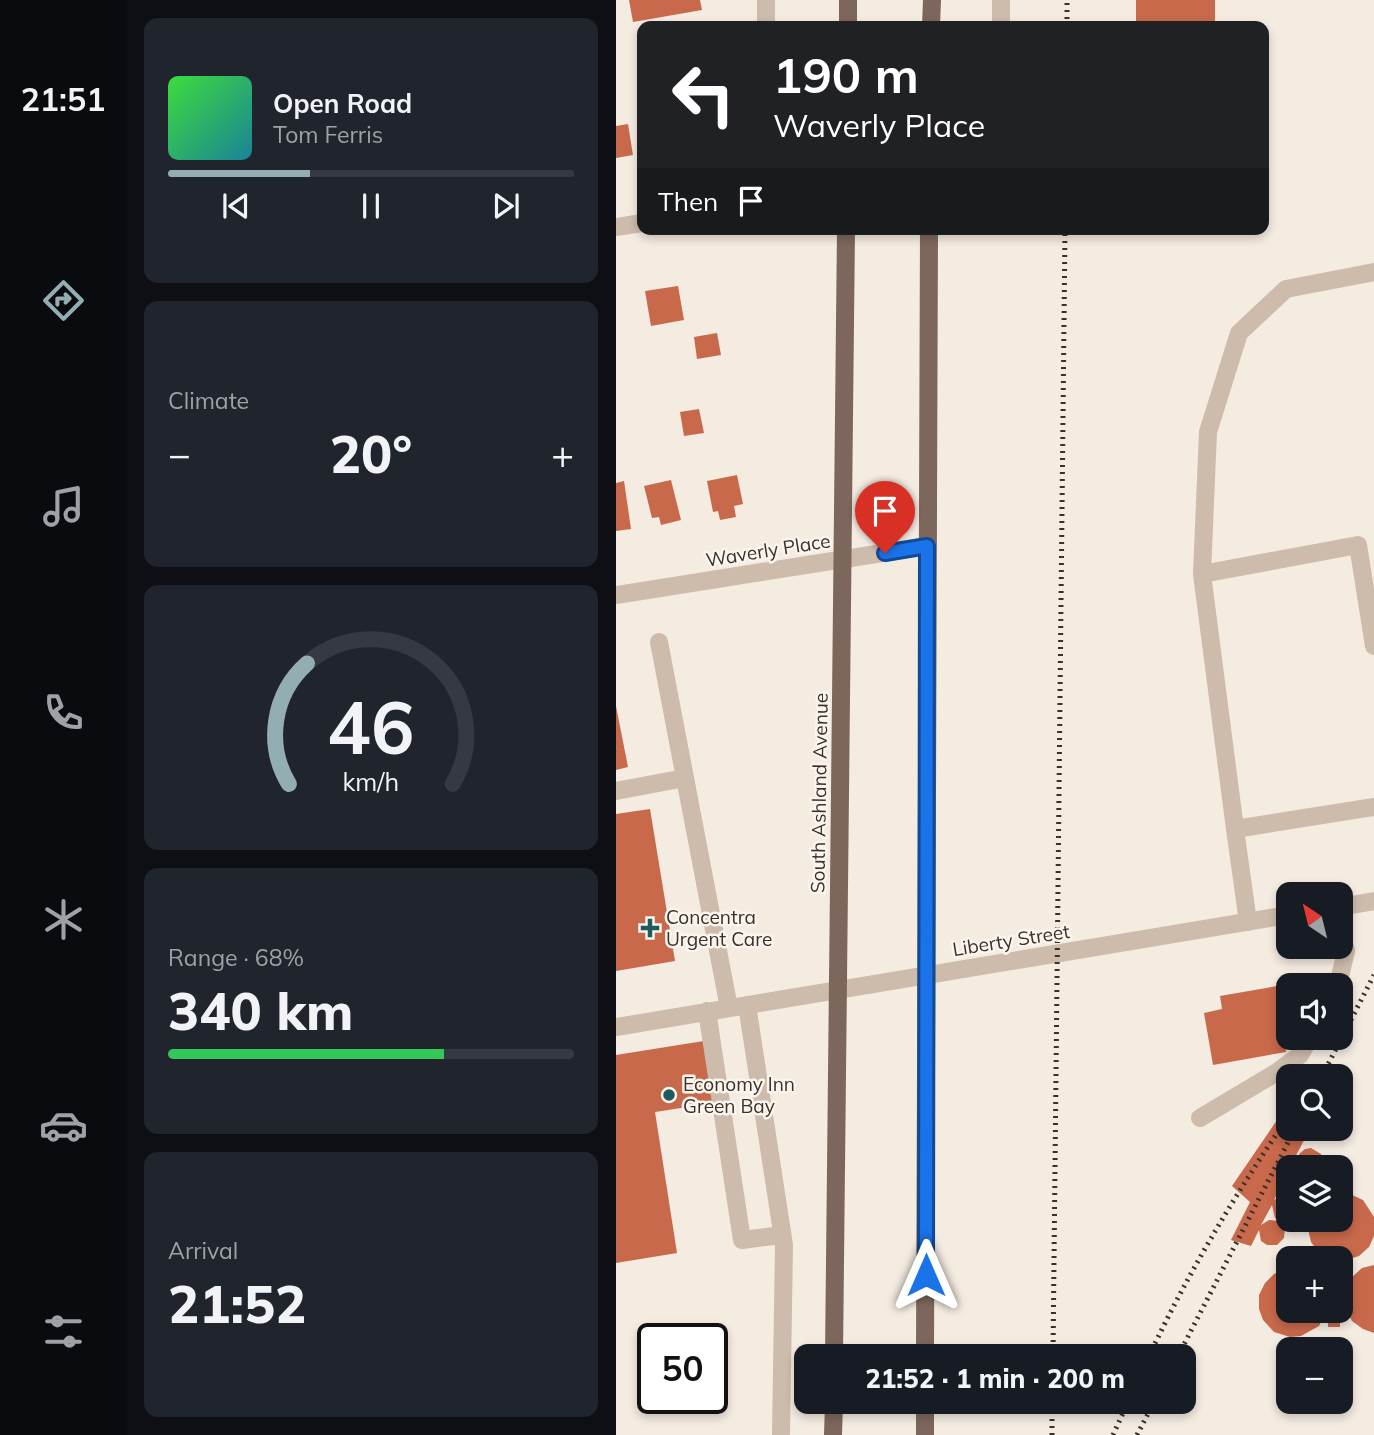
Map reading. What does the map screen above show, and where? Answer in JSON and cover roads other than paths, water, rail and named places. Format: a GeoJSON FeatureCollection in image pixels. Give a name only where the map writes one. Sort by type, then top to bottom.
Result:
{"type":"FeatureCollection","features":[{"type":"Feature","properties":{"kind":"main road"},"geometry":{"type":"LineString","coordinates":[[848,0],[848,21]]}},
{"type":"Feature","properties":{"kind":"main road"},"geometry":{"type":"LineString","coordinates":[[932,0],[932,21]]}},
{"type":"Feature","properties":{"kind":"main road","name":"South Ashland Avenue"},"geometry":{"type":"LineString","coordinates":[[834,1344],[846,235]]}},
{"type":"Feature","properties":{"kind":"main road"},"geometry":{"type":"LineString","coordinates":[[925,1344],[929,235]]}},
{"type":"Feature","properties":{"kind":"main road"},"geometry":{"type":"LineString","coordinates":[[833,1435],[834,1414]]}},
{"type":"Feature","properties":{"kind":"main road"},"geometry":{"type":"LineString","coordinates":[[925,1414],[925,1435]]}},
{"type":"Feature","properties":{"kind":"street"},"geometry":{"type":"LineString","coordinates":[[766,0],[766,21]]}},
{"type":"Feature","properties":{"kind":"street"},"geometry":{"type":"LineString","coordinates":[[1001,0],[1001,21]]}},
{"type":"Feature","properties":{"kind":"street"},"geometry":{"type":"LineString","coordinates":[[616,227],[637,224]]}},
{"type":"Feature","properties":{"kind":"street"},"geometry":{"type":"LineString","coordinates":[[1248,922],[1202,574],[1208,432],[1239,333],[1286,289],[1374,272]]}},
{"type":"Feature","properties":{"kind":"street"},"geometry":{"type":"LineString","coordinates":[[1202,574],[1358,545],[1374,646]]}},
{"type":"Feature","properties":{"kind":"street","name":"Waverly Place"},"geometry":{"type":"LineString","coordinates":[[616,595],[927,546]]}},
{"type":"Feature","properties":{"kind":"street"},"geometry":{"type":"LineString","coordinates":[[659,642],[685,778],[738,1006],[782,1235],[781,1435]]}},
{"type":"Feature","properties":{"kind":"street"},"geometry":{"type":"LineString","coordinates":[[616,791],[685,778]]}},
{"type":"Feature","properties":{"kind":"street"},"geometry":{"type":"LineString","coordinates":[[1235,830],[1374,807]]}},
{"type":"Feature","properties":{"kind":"street"},"geometry":{"type":"LineString","coordinates":[[1353,905],[1374,901]]}},
{"type":"Feature","properties":{"kind":"street","name":"Liberty Street"},"geometry":{"type":"LineString","coordinates":[[616,1027],[1276,917]]}},
{"type":"Feature","properties":{"kind":"street"},"geometry":{"type":"LineString","coordinates":[[707,1011],[742,1240],[782,1235]]}},
{"type":"Feature","properties":{"kind":"street"},"geometry":{"type":"LineString","coordinates":[[1200,1118],[1277,1072],[1303,1050]]}},
{"type":"Feature","properties":{"kind":"railway"},"geometry":{"type":"LineString","coordinates":[[1067,0],[1067,21]]}},
{"type":"Feature","properties":{"kind":"railway"},"geometry":{"type":"LineString","coordinates":[[1053,1344],[1065,235]]}},
{"type":"Feature","properties":{"kind":"railway"},"geometry":{"type":"LineString","coordinates":[[1328,1064],[1374,975]]}},
{"type":"Feature","properties":{"kind":"railway"},"geometry":{"type":"LineString","coordinates":[[1155,1344],[1214,1234],[1276,1135]]}},
{"type":"Feature","properties":{"kind":"railway"},"geometry":{"type":"LineString","coordinates":[[1184,1344],[1289,1141]]}},
{"type":"Feature","properties":{"kind":"railway"},"geometry":{"type":"LineString","coordinates":[[1052,1414],[1052,1435]]}},
{"type":"Feature","properties":{"kind":"railway"},"geometry":{"type":"LineString","coordinates":[[1113,1435],[1123,1414]]}},
{"type":"Feature","properties":{"kind":"railway"},"geometry":{"type":"LineString","coordinates":[[1137,1435],[1148,1414]]}},
{"type":"Feature","properties":{"kind":"place","name":"Concentra Urgent Care"},"geometry":{"type":"Point","coordinates":[650,928]}},
{"type":"Feature","properties":{"kind":"place","name":"Economy Inn Green Bay"},"geometry":{"type":"Point","coordinates":[669,1095]}}]}
